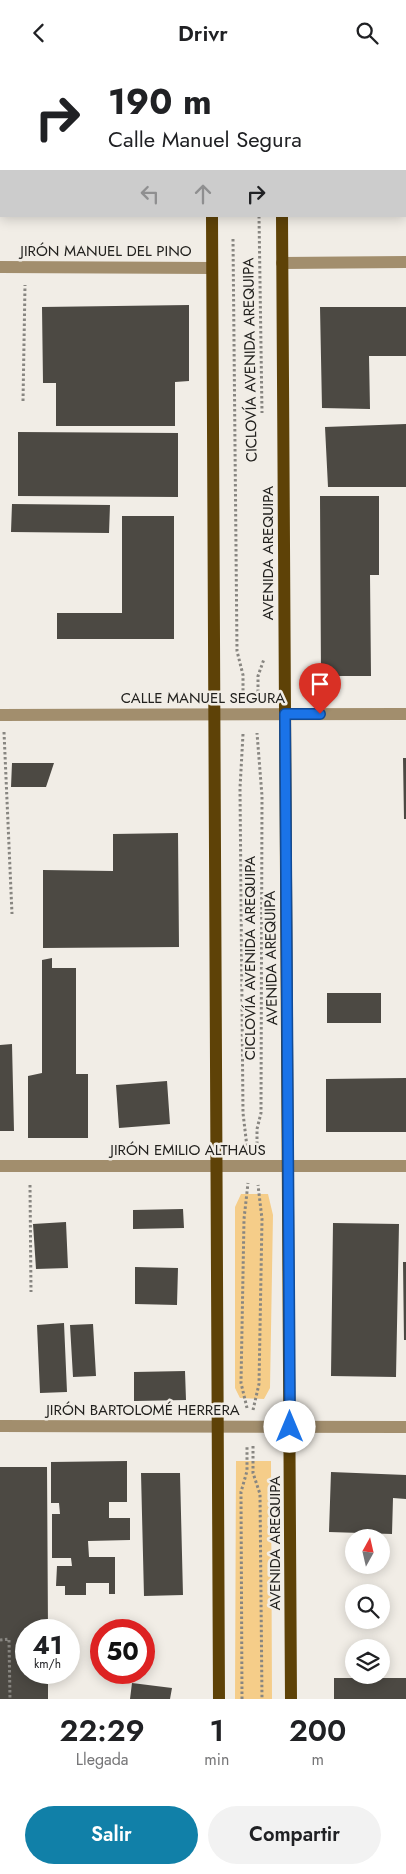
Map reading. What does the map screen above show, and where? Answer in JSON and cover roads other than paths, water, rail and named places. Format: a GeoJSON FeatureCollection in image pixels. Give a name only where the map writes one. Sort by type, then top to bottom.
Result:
{"type":"FeatureCollection","features":[{"type":"Feature","properties":{"kind":"main road"},"geometry":{"type":"LineString","coordinates":[[212,217],[219,1699]]}},
{"type":"Feature","properties":{"kind":"main road","name":"AVENIDA AREQUIPA"},"geometry":{"type":"LineString","coordinates":[[282,217],[291,1699]]}},
{"type":"Feature","properties":{"kind":"street"},"geometry":{"type":"LineString","coordinates":[[282,263],[406,262]]}},
{"type":"Feature","properties":{"kind":"street","name":"JIRÓN MANUEL DEL PINO"},"geometry":{"type":"LineString","coordinates":[[0,267],[212,268]]}},
{"type":"Feature","properties":{"kind":"street","name":"CALLE MANUEL SEGURA"},"geometry":{"type":"LineString","coordinates":[[2,715],[406,714]]}},
{"type":"Feature","properties":{"kind":"street","name":"JIRÓN EMILIO ALTHAUS"},"geometry":{"type":"LineString","coordinates":[[0,1166],[406,1166]]}},
{"type":"Feature","properties":{"kind":"street","name":"JIRÓN BARTOLOMÉ HERRERA"},"geometry":{"type":"LineString","coordinates":[[0,1426],[406,1427]]}}]}
